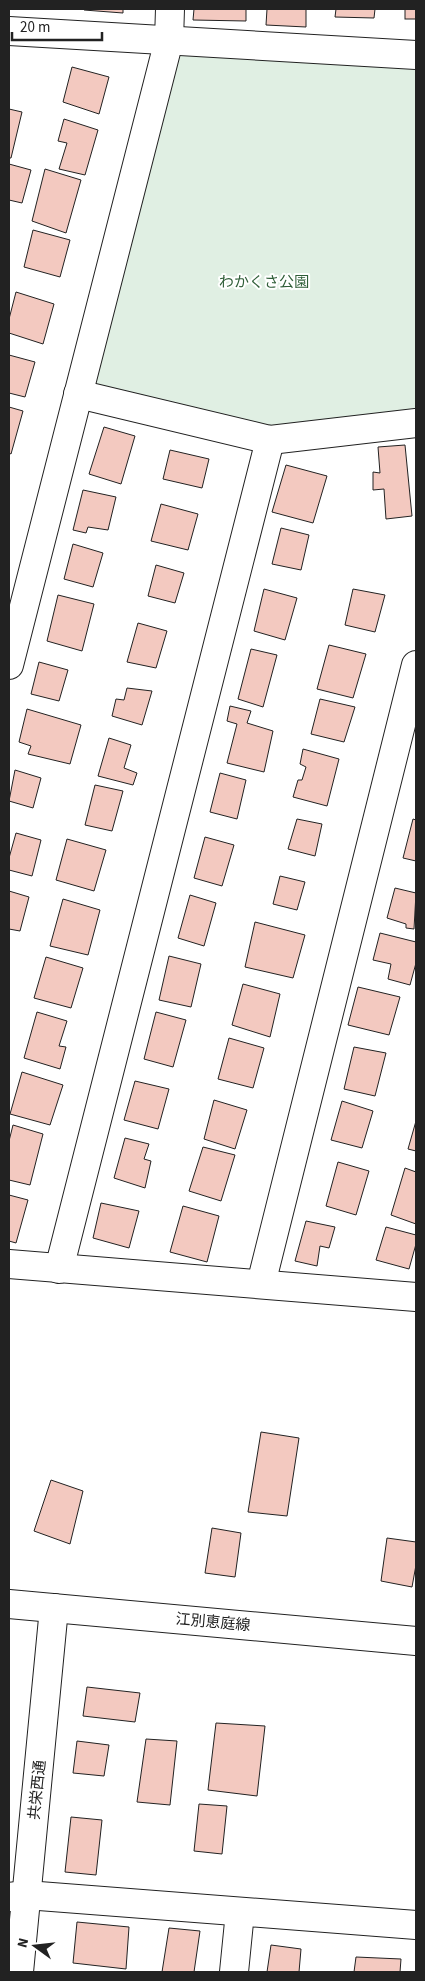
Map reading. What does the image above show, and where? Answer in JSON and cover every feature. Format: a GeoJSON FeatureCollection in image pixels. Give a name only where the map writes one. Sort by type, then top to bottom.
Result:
{"type":"FeatureCollection","features":[{"type":"Feature","properties":{"kind":"street"},"geometry":{"type":"LineString","coordinates":[[9,665],[169,40],[170,9]]}},
{"type":"Feature","properties":{"kind":"street"},"geometry":{"type":"LineString","coordinates":[[9,31],[416,55]]}},
{"type":"Feature","properties":{"kind":"street"},"geometry":{"type":"LineString","coordinates":[[78,394],[270,440],[416,423]]}},
{"type":"Feature","properties":{"kind":"street"},"geometry":{"type":"LineString","coordinates":[[59,1269],[270,440]]}},
{"type":"Feature","properties":{"kind":"street"},"geometry":{"type":"LineString","coordinates":[[261,1284],[416,665]]}},
{"type":"Feature","properties":{"kind":"street"},"geometry":{"type":"LineString","coordinates":[[9,1264],[416,1297]]}},
{"type":"Feature","properties":{"kind":"street","name":"江別恵庭線"},"geometry":{"type":"LineString","coordinates":[[9,1604],[416,1641]]}},
{"type":"Feature","properties":{"kind":"street","name":"共栄西通"},"geometry":{"type":"LineString","coordinates":[[19,1972],[17,1896],[54,1608]]}},
{"type":"Feature","properties":{"kind":"street"},"geometry":{"type":"LineString","coordinates":[[17,1896],[416,1925]]}},
{"type":"Feature","properties":{"kind":"street"},"geometry":{"type":"LineString","coordinates":[[234,1972],[240,1912]]}},
{"type":"Feature","properties":{"kind":"green space","name":"わかくさ公園"},"geometry":{"type":"Polygon","coordinates":[[[169,40],[416,55],[416,423],[270,440],[78,394],[169,40]]]}},
{"type":"Feature","properties":{"kind":"building"},"geometry":{"type":"Polygon","coordinates":[[[123,9],[123,13],[84,10],[123,9]]]}},
{"type":"Feature","properties":{"kind":"building"},"geometry":{"type":"Polygon","coordinates":[[[194,9],[246,9],[246,21],[193,20],[194,9]]]}},
{"type":"Feature","properties":{"kind":"building"},"geometry":{"type":"Polygon","coordinates":[[[267,9],[306,9],[306,27],[266,25],[267,9]]]}},
{"type":"Feature","properties":{"kind":"building"},"geometry":{"type":"Polygon","coordinates":[[[336,9],[375,9],[374,18],[335,17],[336,9]]]}},
{"type":"Feature","properties":{"kind":"building"},"geometry":{"type":"Polygon","coordinates":[[[405,9],[416,9],[416,19],[405,19],[405,9]]]}},
{"type":"Feature","properties":{"kind":"building"},"geometry":{"type":"Polygon","coordinates":[[[72,67],[109,77],[99,114],[63,102],[72,67]]]}},
{"type":"Feature","properties":{"kind":"building"},"geometry":{"type":"Polygon","coordinates":[[[9,109],[22,112],[11,158],[9,158],[9,109]]]}},
{"type":"Feature","properties":{"kind":"building"},"geometry":{"type":"Polygon","coordinates":[[[64,119],[98,130],[85,175],[59,169],[67,143],[58,141],[64,119]]]}},
{"type":"Feature","properties":{"kind":"building"},"geometry":{"type":"Polygon","coordinates":[[[9,164],[31,170],[22,203],[9,200],[9,164]]]}},
{"type":"Feature","properties":{"kind":"building"},"geometry":{"type":"Polygon","coordinates":[[[45,169],[81,180],[66,233],[32,221],[45,169]]]}},
{"type":"Feature","properties":{"kind":"building"},"geometry":{"type":"Polygon","coordinates":[[[33,230],[70,240],[60,277],[24,267],[33,230]]]}},
{"type":"Feature","properties":{"kind":"building"},"geometry":{"type":"Polygon","coordinates":[[[16,292],[54,304],[43,344],[9,333],[9,319],[16,292]]]}},
{"type":"Feature","properties":{"kind":"building"},"geometry":{"type":"Polygon","coordinates":[[[9,355],[35,362],[25,397],[9,393],[9,355]]]}},
{"type":"Feature","properties":{"kind":"building"},"geometry":{"type":"Polygon","coordinates":[[[9,407],[23,411],[11,454],[9,453],[9,407]]]}},
{"type":"Feature","properties":{"kind":"building"},"geometry":{"type":"Polygon","coordinates":[[[104,427],[135,436],[121,484],[89,474],[104,427]]]}},
{"type":"Feature","properties":{"kind":"building"},"geometry":{"type":"Polygon","coordinates":[[[405,445],[412,516],[386,519],[384,489],[373,490],[373,472],[380,473],[378,447],[405,445]]]}},
{"type":"Feature","properties":{"kind":"building"},"geometry":{"type":"Polygon","coordinates":[[[170,450],[209,459],[202,488],[163,479],[170,450]]]}},
{"type":"Feature","properties":{"kind":"building"},"geometry":{"type":"Polygon","coordinates":[[[286,465],[327,476],[313,523],[272,512],[286,465]]]}},
{"type":"Feature","properties":{"kind":"building"},"geometry":{"type":"Polygon","coordinates":[[[83,490],[116,497],[108,530],[88,527],[86,533],[73,530],[83,490]]]}},
{"type":"Feature","properties":{"kind":"building"},"geometry":{"type":"Polygon","coordinates":[[[161,504],[198,514],[188,550],[151,541],[161,504]]]}},
{"type":"Feature","properties":{"kind":"building"},"geometry":{"type":"Polygon","coordinates":[[[281,528],[309,535],[301,570],[272,564],[281,528]]]}},
{"type":"Feature","properties":{"kind":"building"},"geometry":{"type":"Polygon","coordinates":[[[73,544],[103,553],[93,587],[64,579],[73,544]]]}},
{"type":"Feature","properties":{"kind":"building"},"geometry":{"type":"Polygon","coordinates":[[[156,565],[184,573],[175,603],[148,596],[156,565]]]}},
{"type":"Feature","properties":{"kind":"building"},"geometry":{"type":"Polygon","coordinates":[[[264,589],[297,598],[285,640],[254,631],[264,589]]]}},
{"type":"Feature","properties":{"kind":"building"},"geometry":{"type":"Polygon","coordinates":[[[353,589],[385,595],[375,632],[345,625],[353,589]]]}},
{"type":"Feature","properties":{"kind":"building"},"geometry":{"type":"Polygon","coordinates":[[[58,595],[94,604],[82,651],[47,641],[58,595]]]}},
{"type":"Feature","properties":{"kind":"building"},"geometry":{"type":"Polygon","coordinates":[[[138,623],[167,631],[156,668],[127,662],[138,623]]]}},
{"type":"Feature","properties":{"kind":"building"},"geometry":{"type":"Polygon","coordinates":[[[329,645],[366,654],[353,698],[317,689],[329,645]]]}},
{"type":"Feature","properties":{"kind":"building"},"geometry":{"type":"Polygon","coordinates":[[[251,649],[277,655],[263,707],[238,699],[251,649]]]}},
{"type":"Feature","properties":{"kind":"building"},"geometry":{"type":"Polygon","coordinates":[[[39,662],[68,670],[59,701],[31,694],[39,662]]]}},
{"type":"Feature","properties":{"kind":"building"},"geometry":{"type":"Polygon","coordinates":[[[127,688],[152,691],[142,725],[112,716],[116,699],[124,700],[127,688]]]}},
{"type":"Feature","properties":{"kind":"building"},"geometry":{"type":"Polygon","coordinates":[[[320,699],[355,707],[344,742],[311,734],[320,699]]]}},
{"type":"Feature","properties":{"kind":"building"},"geometry":{"type":"Polygon","coordinates":[[[230,706],[251,711],[247,723],[273,731],[264,772],[227,763],[237,724],[227,721],[230,706]]]}},
{"type":"Feature","properties":{"kind":"building"},"geometry":{"type":"Polygon","coordinates":[[[27,709],[81,725],[70,764],[28,754],[31,746],[19,742],[27,709]]]}},
{"type":"Feature","properties":{"kind":"building"},"geometry":{"type":"Polygon","coordinates":[[[109,738],[131,745],[124,768],[137,773],[133,785],[98,776],[109,738]]]}},
{"type":"Feature","properties":{"kind":"building"},"geometry":{"type":"Polygon","coordinates":[[[303,749],[339,759],[327,806],[293,797],[298,780],[302,780],[306,767],[300,764],[303,749]]]}},
{"type":"Feature","properties":{"kind":"building"},"geometry":{"type":"Polygon","coordinates":[[[15,770],[41,778],[33,808],[9,801],[15,770]]]}},
{"type":"Feature","properties":{"kind":"building"},"geometry":{"type":"Polygon","coordinates":[[[220,773],[246,780],[237,819],[210,812],[220,773]]]}},
{"type":"Feature","properties":{"kind":"building"},"geometry":{"type":"Polygon","coordinates":[[[95,785],[123,791],[112,831],[85,825],[95,785]]]}},
{"type":"Feature","properties":{"kind":"building"},"geometry":{"type":"Polygon","coordinates":[[[297,819],[322,824],[315,856],[288,849],[297,819]]]}},
{"type":"Feature","properties":{"kind":"building"},"geometry":{"type":"Polygon","coordinates":[[[413,819],[416,820],[416,861],[403,858],[413,819]]]}},
{"type":"Feature","properties":{"kind":"building"},"geometry":{"type":"Polygon","coordinates":[[[16,833],[41,840],[32,876],[9,870],[9,858],[16,833]]]}},
{"type":"Feature","properties":{"kind":"building"},"geometry":{"type":"Polygon","coordinates":[[[205,837],[234,845],[222,886],[194,878],[205,837]]]}},
{"type":"Feature","properties":{"kind":"building"},"geometry":{"type":"Polygon","coordinates":[[[67,839],[106,850],[94,891],[56,880],[67,839]]]}},
{"type":"Feature","properties":{"kind":"building"},"geometry":{"type":"Polygon","coordinates":[[[280,876],[305,882],[297,910],[273,904],[280,876]]]}},
{"type":"Feature","properties":{"kind":"building"},"geometry":{"type":"Polygon","coordinates":[[[395,888],[416,893],[414,929],[406,928],[406,924],[387,918],[395,888]]]}},
{"type":"Feature","properties":{"kind":"building"},"geometry":{"type":"Polygon","coordinates":[[[9,891],[29,897],[20,931],[9,929],[9,891]]]}},
{"type":"Feature","properties":{"kind":"building"},"geometry":{"type":"Polygon","coordinates":[[[190,895],[216,903],[204,946],[178,938],[190,895]]]}},
{"type":"Feature","properties":{"kind":"building"},"geometry":{"type":"Polygon","coordinates":[[[63,899],[100,910],[88,955],[50,946],[63,899]]]}},
{"type":"Feature","properties":{"kind":"building"},"geometry":{"type":"Polygon","coordinates":[[[255,922],[305,935],[293,978],[245,967],[255,922]]]}},
{"type":"Feature","properties":{"kind":"building"},"geometry":{"type":"Polygon","coordinates":[[[380,933],[416,942],[416,963],[410,985],[388,979],[391,964],[373,960],[380,933]]]}},
{"type":"Feature","properties":{"kind":"building"},"geometry":{"type":"Polygon","coordinates":[[[169,956],[201,964],[191,1007],[159,1000],[169,956]]]}},
{"type":"Feature","properties":{"kind":"building"},"geometry":{"type":"Polygon","coordinates":[[[46,957],[83,968],[71,1008],[34,998],[46,957]]]}},
{"type":"Feature","properties":{"kind":"building"},"geometry":{"type":"Polygon","coordinates":[[[243,984],[280,994],[270,1037],[232,1025],[243,984]]]}},
{"type":"Feature","properties":{"kind":"building"},"geometry":{"type":"Polygon","coordinates":[[[358,987],[400,997],[389,1035],[348,1025],[358,987]]]}},
{"type":"Feature","properties":{"kind":"building"},"geometry":{"type":"Polygon","coordinates":[[[37,1012],[67,1021],[59,1046],[66,1047],[60,1069],[24,1058],[37,1012]]]}},
{"type":"Feature","properties":{"kind":"building"},"geometry":{"type":"Polygon","coordinates":[[[156,1012],[186,1020],[173,1067],[144,1059],[156,1012]]]}},
{"type":"Feature","properties":{"kind":"building"},"geometry":{"type":"Polygon","coordinates":[[[229,1038],[264,1048],[253,1088],[218,1079],[229,1038]]]}},
{"type":"Feature","properties":{"kind":"building"},"geometry":{"type":"Polygon","coordinates":[[[354,1047],[386,1053],[375,1096],[344,1089],[354,1047]]]}},
{"type":"Feature","properties":{"kind":"building"},"geometry":{"type":"Polygon","coordinates":[[[22,1072],[63,1085],[50,1125],[10,1114],[22,1072]]]}},
{"type":"Feature","properties":{"kind":"building"},"geometry":{"type":"Polygon","coordinates":[[[135,1081],[169,1089],[158,1129],[124,1120],[135,1081]]]}},
{"type":"Feature","properties":{"kind":"building"},"geometry":{"type":"Polygon","coordinates":[[[214,1100],[247,1110],[235,1149],[204,1139],[214,1100]]]}},
{"type":"Feature","properties":{"kind":"building"},"geometry":{"type":"Polygon","coordinates":[[[342,1101],[373,1111],[362,1148],[331,1140],[342,1101]]]}},
{"type":"Feature","properties":{"kind":"building"},"geometry":{"type":"Polygon","coordinates":[[[416,1121],[416,1151],[408,1149],[416,1121]]]}},
{"type":"Feature","properties":{"kind":"building"},"geometry":{"type":"Polygon","coordinates":[[[13,1125],[43,1134],[30,1185],[9,1180],[9,1141],[13,1125]]]}},
{"type":"Feature","properties":{"kind":"building"},"geometry":{"type":"Polygon","coordinates":[[[125,1138],[149,1144],[144,1159],[151,1161],[145,1188],[114,1178],[125,1138]]]}},
{"type":"Feature","properties":{"kind":"building"},"geometry":{"type":"Polygon","coordinates":[[[203,1147],[235,1155],[221,1201],[189,1191],[203,1147]]]}},
{"type":"Feature","properties":{"kind":"building"},"geometry":{"type":"Polygon","coordinates":[[[338,1162],[369,1171],[356,1215],[326,1206],[338,1162]]]}},
{"type":"Feature","properties":{"kind":"building"},"geometry":{"type":"Polygon","coordinates":[[[405,1168],[416,1172],[416,1224],[391,1215],[405,1168]]]}},
{"type":"Feature","properties":{"kind":"building"},"geometry":{"type":"Polygon","coordinates":[[[9,1195],[28,1200],[16,1243],[9,1241],[9,1195]]]}},
{"type":"Feature","properties":{"kind":"building"},"geometry":{"type":"Polygon","coordinates":[[[101,1203],[139,1211],[129,1248],[93,1238],[101,1203]]]}},
{"type":"Feature","properties":{"kind":"building"},"geometry":{"type":"Polygon","coordinates":[[[183,1206],[219,1216],[207,1262],[170,1252],[183,1206]]]}},
{"type":"Feature","properties":{"kind":"building"},"geometry":{"type":"Polygon","coordinates":[[[306,1221],[335,1227],[329,1248],[320,1246],[317,1266],[295,1261],[306,1221]]]}},
{"type":"Feature","properties":{"kind":"building"},"geometry":{"type":"Polygon","coordinates":[[[386,1227],[416,1235],[416,1244],[409,1269],[376,1260],[386,1227]]]}},
{"type":"Feature","properties":{"kind":"building"},"geometry":{"type":"Polygon","coordinates":[[[261,1432],[299,1438],[287,1516],[248,1512],[261,1432]]]}},
{"type":"Feature","properties":{"kind":"building"},"geometry":{"type":"Polygon","coordinates":[[[51,1480],[83,1491],[70,1544],[34,1531],[51,1480]]]}},
{"type":"Feature","properties":{"kind":"building"},"geometry":{"type":"Polygon","coordinates":[[[212,1528],[241,1533],[235,1577],[205,1573],[212,1528]]]}},
{"type":"Feature","properties":{"kind":"building"},"geometry":{"type":"Polygon","coordinates":[[[387,1538],[416,1542],[416,1565],[412,1587],[381,1581],[387,1538]]]}},
{"type":"Feature","properties":{"kind":"building"},"geometry":{"type":"Polygon","coordinates":[[[87,1687],[140,1693],[135,1722],[83,1716],[87,1687]]]}},
{"type":"Feature","properties":{"kind":"building"},"geometry":{"type":"Polygon","coordinates":[[[216,1723],[265,1726],[257,1796],[208,1790],[216,1723]]]}},
{"type":"Feature","properties":{"kind":"building"},"geometry":{"type":"Polygon","coordinates":[[[146,1739],[177,1741],[170,1805],[137,1802],[146,1739]]]}},
{"type":"Feature","properties":{"kind":"building"},"geometry":{"type":"Polygon","coordinates":[[[77,1741],[109,1745],[104,1776],[73,1773],[77,1741]]]}},
{"type":"Feature","properties":{"kind":"building"},"geometry":{"type":"Polygon","coordinates":[[[199,1804],[227,1806],[222,1854],[194,1851],[199,1804]]]}},
{"type":"Feature","properties":{"kind":"building"},"geometry":{"type":"Polygon","coordinates":[[[71,1817],[102,1820],[96,1875],[65,1872],[71,1817]]]}},
{"type":"Feature","properties":{"kind":"building"},"geometry":{"type":"Polygon","coordinates":[[[77,1922],[129,1927],[126,1969],[73,1963],[77,1922]]]}},
{"type":"Feature","properties":{"kind":"building"},"geometry":{"type":"Polygon","coordinates":[[[169,1928],[200,1931],[194,1972],[162,1972],[169,1928]]]}},
{"type":"Feature","properties":{"kind":"building"},"geometry":{"type":"Polygon","coordinates":[[[271,1945],[301,1949],[299,1972],[267,1972],[271,1945]]]}},
{"type":"Feature","properties":{"kind":"building"},"geometry":{"type":"Polygon","coordinates":[[[356,1957],[401,1959],[400,1972],[354,1972],[356,1957]]]}}]}
